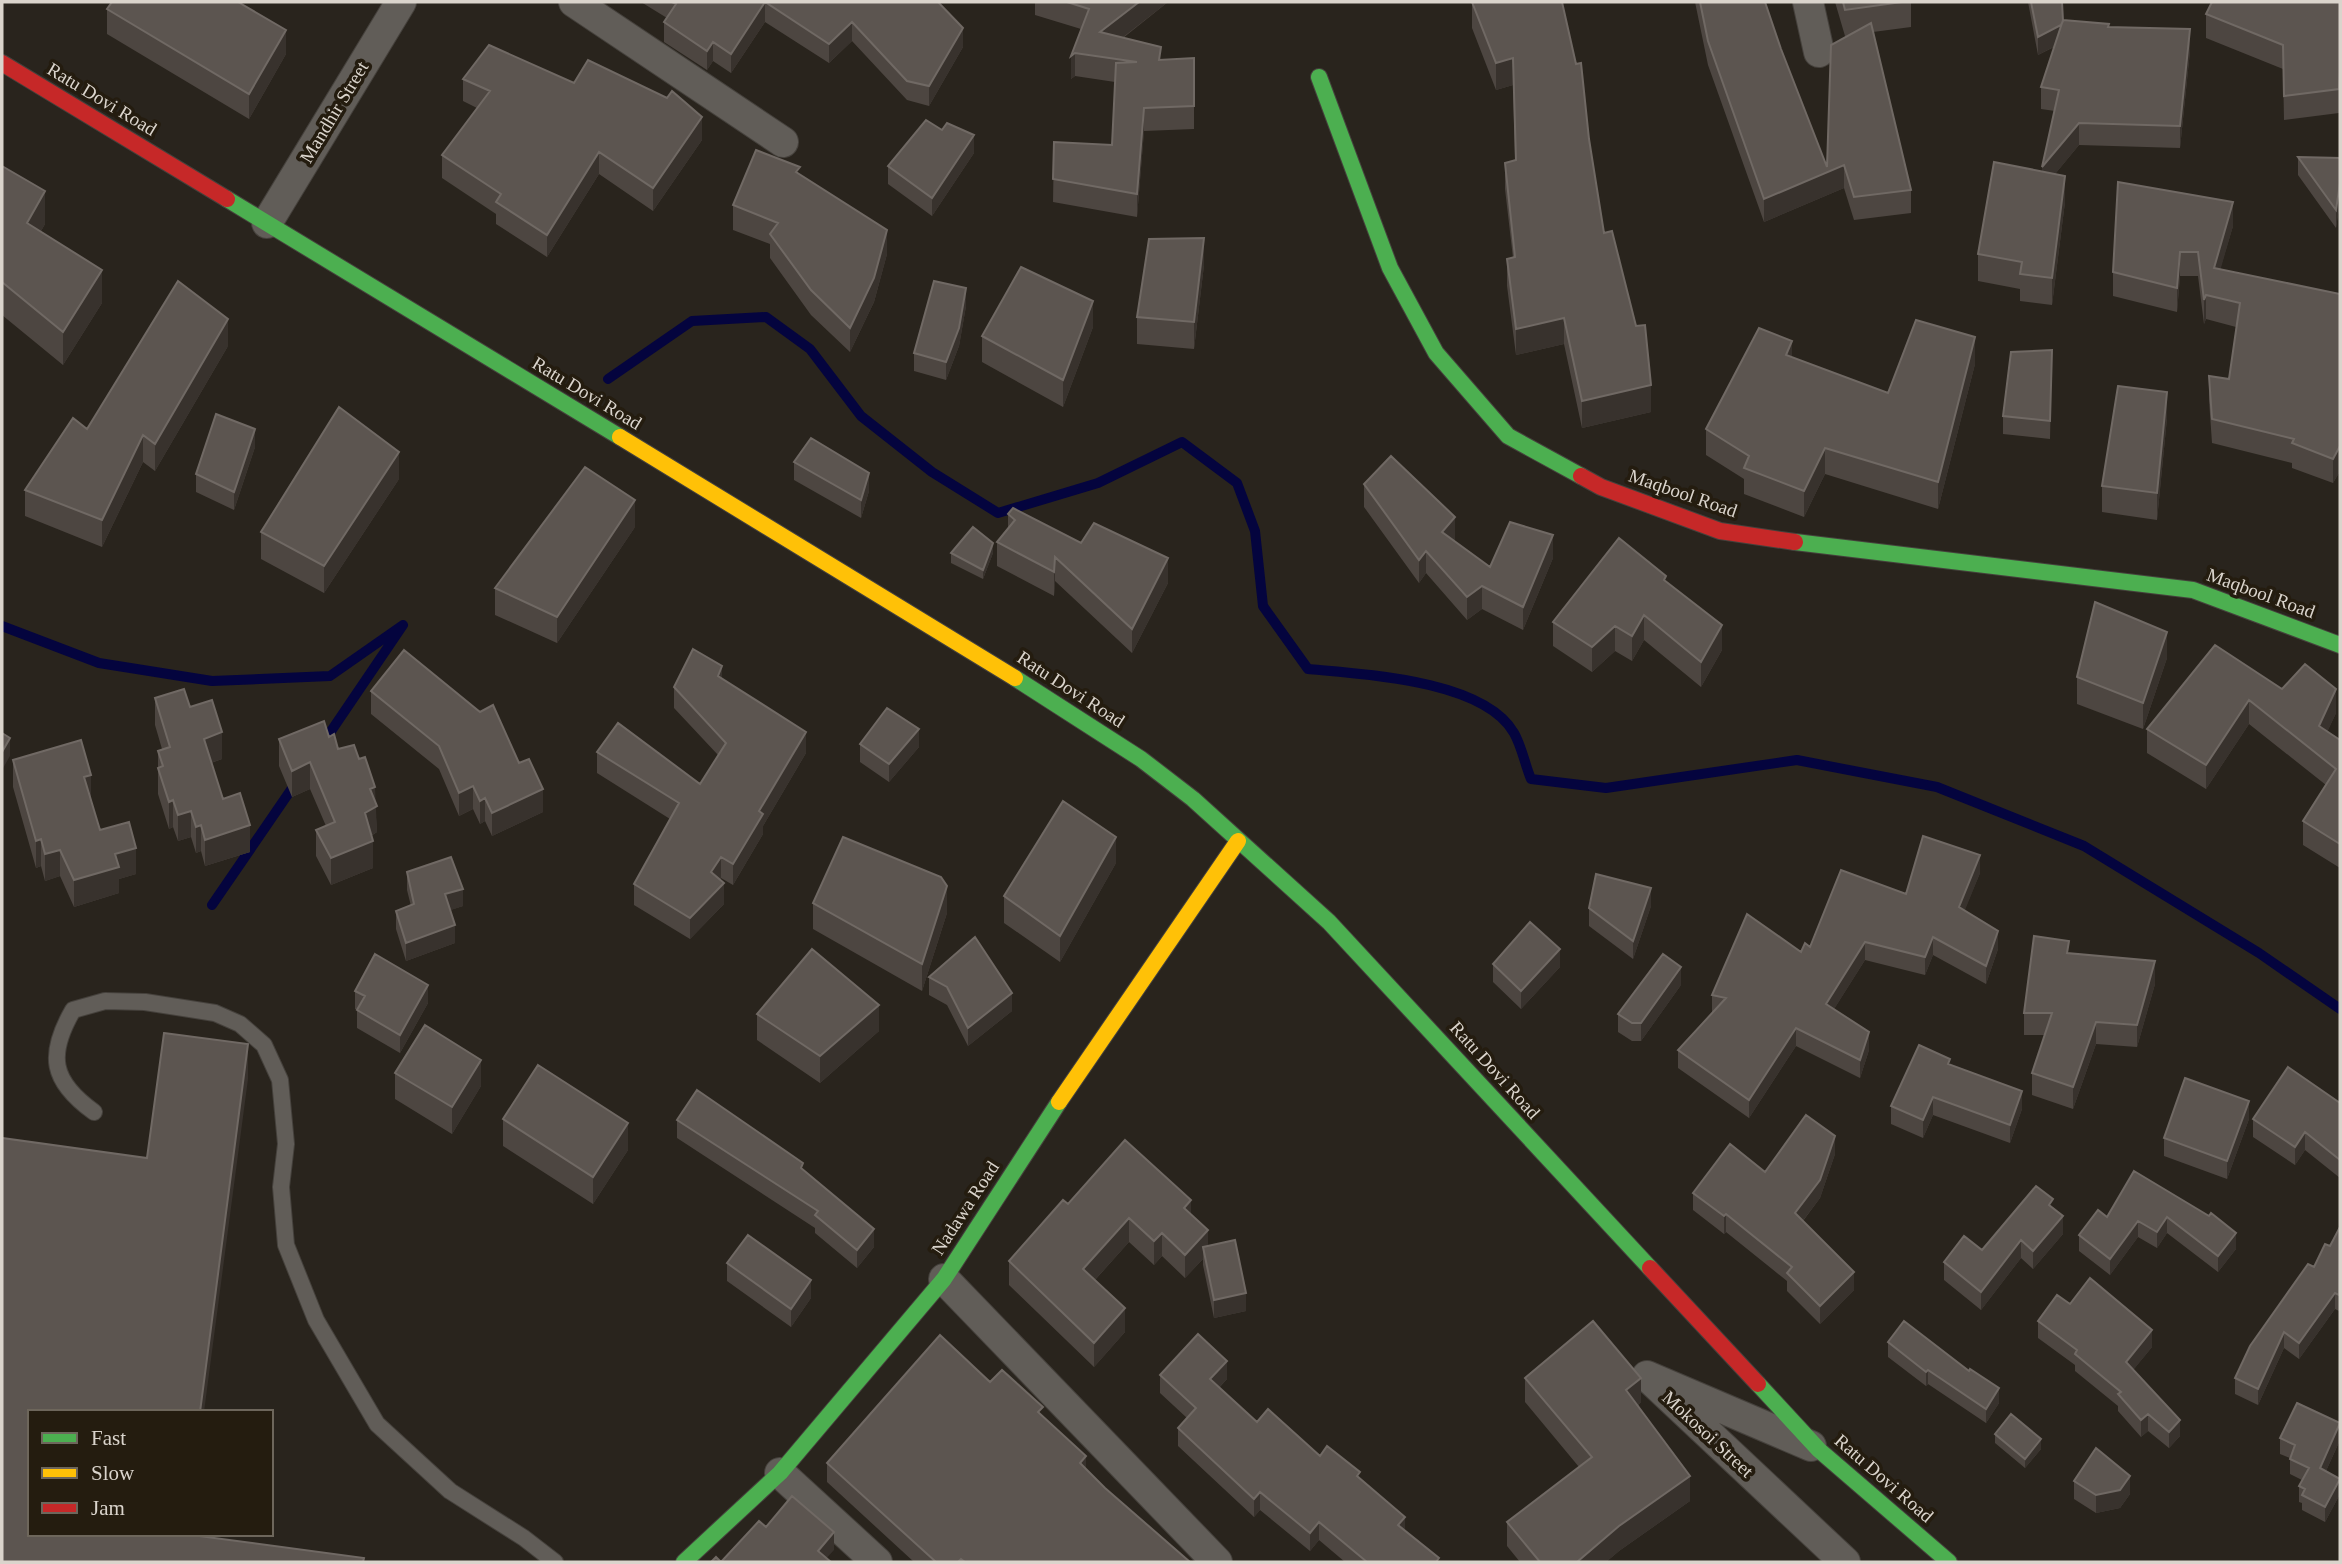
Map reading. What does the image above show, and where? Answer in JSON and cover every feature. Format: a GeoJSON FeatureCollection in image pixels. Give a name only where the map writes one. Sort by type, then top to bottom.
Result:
{"type":"FeatureCollection","features":[{"type":"Feature","properties":{"kind":"main road","name":"Ratu Dovi Road"},"geometry":{"type":"LineString","coordinates":[[2,63],[984,658],[1140,760],[1193,799],[1329,922],[1819,1450],[1950,1562]]}},
{"type":"Feature","properties":{"kind":"main road","name":"Maqbool Road"},"geometry":{"type":"LineString","coordinates":[[1319,77],[1390,268],[1436,353],[1508,436],[1601,487],[1720,531],[1865,553],[2193,590],[2340,645]]}},
{"type":"Feature","properties":{"kind":"main road","name":"Nadawa Road"},"geometry":{"type":"LineString","coordinates":[[684,1562],[780,1473],[944,1279],[1076,1075],[1238,841]]}},
{"type":"Feature","properties":{"kind":"street","name":"Mandhir Street"},"geometry":{"type":"LineString","coordinates":[[267,223],[401,2]]}},
{"type":"Feature","properties":{"kind":"street"},"geometry":{"type":"LineString","coordinates":[[574,2],[783,142]]}},
{"type":"Feature","properties":{"kind":"street"},"geometry":{"type":"LineString","coordinates":[[1808,2],[1819,52]]}},
{"type":"Feature","properties":{"kind":"street"},"geometry":{"type":"LineString","coordinates":[[944,1279],[1217,1562]]}},
{"type":"Feature","properties":{"kind":"street","name":"Mokosoi Street"},"geometry":{"type":"LineString","coordinates":[[1819,1450],[1647,1376],[1845,1562]]}},
{"type":"Feature","properties":{"kind":"street"},"geometry":{"type":"LineString","coordinates":[[780,1473],[877,1562]]}},
{"type":"Feature","properties":{"kind":"lane"},"geometry":{"type":"LineString","coordinates":[[94,1112],[67,1090],[56,1069],[58,1037],[73,1010],[105,1001],[145,1002],[215,1013],[240,1024],[264,1045],[280,1080],[286,1144],[281,1187],[286,1245],[316,1320],[377,1424],[450,1491],[524,1538],[555,1562]]}},
{"type":"Feature","properties":{"kind":"building"},"geometry":{"type":"Polygon","coordinates":[[[112,2],[238,2],[286,30],[249,94],[107,9],[112,2]]]}},
{"type":"Feature","properties":{"kind":"building"},"geometry":{"type":"Polygon","coordinates":[[[672,2],[765,2],[731,54],[713,42],[707,51],[664,22],[676,4],[672,2]]]}},
{"type":"Feature","properties":{"kind":"building"},"geometry":{"type":"Polygon","coordinates":[[[765,2],[938,2],[963,28],[929,86],[907,81],[852,22],[829,44],[765,2]]]}},
{"type":"Feature","properties":{"kind":"building"},"geometry":{"type":"Polygon","coordinates":[[[1067,2],[1139,2],[1100,32],[1161,47],[1159,60],[1194,58],[1194,106],[1144,108],[1137,194],[1053,179],[1054,142],[1112,145],[1116,63],[1137,62],[1075,53],[1071,56],[1089,9],[1067,2]]]}},
{"type":"Feature","properties":{"kind":"building"},"geometry":{"type":"Polygon","coordinates":[[[1472,2],[1562,2],[1576,64],[1581,63],[1589,139],[1604,233],[1612,231],[1636,326],[1645,325],[1651,385],[1582,401],[1564,318],[1516,329],[1507,259],[1515,257],[1505,163],[1516,160],[1513,58],[1496,63],[1472,2]]]}},
{"type":"Feature","properties":{"kind":"building"},"geometry":{"type":"Polygon","coordinates":[[[1700,2],[1765,2],[1827,167],[1831,45],[1871,23],[1911,190],[1854,197],[1844,165],[1764,199],[1708,41],[1700,2]]]}},
{"type":"Feature","properties":{"kind":"building"},"geometry":{"type":"Polygon","coordinates":[[[1843,2],[1902,2],[1845,10],[1843,2]]]}},
{"type":"Feature","properties":{"kind":"building"},"geometry":{"type":"Polygon","coordinates":[[[2031,2],[2062,2],[2061,25],[2038,37],[2031,2]]]}},
{"type":"Feature","properties":{"kind":"building"},"geometry":{"type":"Polygon","coordinates":[[[2212,2],[2340,2],[2339,89],[2284,96],[2283,45],[2206,14],[2212,2]]]}},
{"type":"Feature","properties":{"kind":"building"},"geometry":{"type":"Polygon","coordinates":[[[2063,20],[2109,24],[2108,27],[2190,29],[2180,126],[2079,123],[2042,167],[2059,90],[2041,87],[2063,20]]]}},
{"type":"Feature","properties":{"kind":"building"},"geometry":{"type":"Polygon","coordinates":[[[489,45],[574,83],[588,60],[667,98],[672,91],[702,117],[653,188],[599,152],[547,235],[496,202],[501,194],[442,155],[490,91],[463,79],[489,45]]]}},
{"type":"Feature","properties":{"kind":"building"},"geometry":{"type":"Polygon","coordinates":[[[926,120],[942,130],[947,123],[974,135],[932,198],[888,166],[926,120]]]}},
{"type":"Feature","properties":{"kind":"building"},"geometry":{"type":"Polygon","coordinates":[[[756,150],[800,167],[796,172],[887,230],[874,278],[850,328],[811,290],[770,234],[778,223],[733,205],[756,150]]]}},
{"type":"Feature","properties":{"kind":"building"},"geometry":{"type":"Polygon","coordinates":[[[2298,157],[2340,158],[2336,210],[2298,157]]]}},
{"type":"Feature","properties":{"kind":"building"},"geometry":{"type":"Polygon","coordinates":[[[1994,162],[2065,176],[2052,278],[2020,274],[2022,262],[1978,254],[1994,162]]]}},
{"type":"Feature","properties":{"kind":"building"},"geometry":{"type":"Polygon","coordinates":[[[2,166],[45,191],[27,223],[102,270],[63,332],[2,282],[2,166]]]}},
{"type":"Feature","properties":{"kind":"building"},"geometry":{"type":"Polygon","coordinates":[[[2118,182],[2233,202],[2214,268],[2340,294],[2340,446],[2333,459],[2292,443],[2294,439],[2212,419],[2209,376],[2229,379],[2240,303],[2206,295],[2204,300],[2198,252],[2180,252],[2177,288],[2113,272],[2118,182]]]}},
{"type":"Feature","properties":{"kind":"building"},"geometry":{"type":"Polygon","coordinates":[[[1204,238],[1194,322],[1137,317],[1149,239],[1204,238]]]}},
{"type":"Feature","properties":{"kind":"building"},"geometry":{"type":"Polygon","coordinates":[[[1021,267],[1093,301],[1063,380],[982,336],[1021,267]]]}},
{"type":"Feature","properties":{"kind":"building"},"geometry":{"type":"Polygon","coordinates":[[[178,281],[228,319],[155,444],[143,435],[102,520],[25,490],[73,418],[87,429],[178,281]]]}},
{"type":"Feature","properties":{"kind":"building"},"geometry":{"type":"Polygon","coordinates":[[[934,281],[966,288],[959,328],[946,362],[914,353],[934,281]]]}},
{"type":"Feature","properties":{"kind":"building"},"geometry":{"type":"Polygon","coordinates":[[[1916,320],[1975,337],[1938,482],[1825,448],[1804,491],[1744,468],[1749,456],[1706,429],[1759,328],[1792,341],[1786,355],[1888,393],[1916,320]]]}},
{"type":"Feature","properties":{"kind":"building"},"geometry":{"type":"Polygon","coordinates":[[[2052,350],[2050,421],[2003,416],[2011,352],[2052,350]]]}},
{"type":"Feature","properties":{"kind":"building"},"geometry":{"type":"Polygon","coordinates":[[[2118,386],[2167,392],[2157,493],[2102,486],[2118,386]]]}},
{"type":"Feature","properties":{"kind":"building"},"geometry":{"type":"Polygon","coordinates":[[[339,407],[399,452],[324,566],[261,532],[339,407]]]}},
{"type":"Feature","properties":{"kind":"building"},"geometry":{"type":"Polygon","coordinates":[[[216,414],[255,429],[234,492],[196,474],[216,414]]]}},
{"type":"Feature","properties":{"kind":"building"},"geometry":{"type":"Polygon","coordinates":[[[811,438],[869,473],[861,500],[794,462],[811,438]]]}},
{"type":"Feature","properties":{"kind":"building"},"geometry":{"type":"Polygon","coordinates":[[[1391,456],[1455,517],[1442,532],[1490,567],[1510,522],[1553,535],[1523,607],[1482,586],[1467,597],[1426,551],[1419,560],[1364,484],[1391,456]]]}},
{"type":"Feature","properties":{"kind":"building"},"geometry":{"type":"Polygon","coordinates":[[[585,467],[635,500],[557,617],[495,588],[585,467]]]}},
{"type":"Feature","properties":{"kind":"building"},"geometry":{"type":"Polygon","coordinates":[[[1013,508],[1081,543],[1094,523],[1168,558],[1132,629],[1055,557],[1054,572],[997,542],[1015,520],[1008,514],[1013,508]]]}},
{"type":"Feature","properties":{"kind":"building"},"geometry":{"type":"Polygon","coordinates":[[[973,527],[993,543],[983,570],[951,553],[973,527]]]}},
{"type":"Feature","properties":{"kind":"building"},"geometry":{"type":"Polygon","coordinates":[[[1619,538],[1666,576],[1664,580],[1722,625],[1701,662],[1644,615],[1632,636],[1615,626],[1592,647],[1553,622],[1619,538]]]}},
{"type":"Feature","properties":{"kind":"building"},"geometry":{"type":"Polygon","coordinates":[[[2095,602],[2167,632],[2143,703],[2077,677],[2095,602]]]}},
{"type":"Feature","properties":{"kind":"building"},"geometry":{"type":"Polygon","coordinates":[[[2215,645],[2282,689],[2305,664],[2336,689],[2319,726],[2340,740],[2340,844],[2303,821],[2336,769],[2249,700],[2206,765],[2147,729],[2215,645]]]}},
{"type":"Feature","properties":{"kind":"building"},"geometry":{"type":"Polygon","coordinates":[[[693,649],[722,666],[718,676],[806,732],[759,811],[763,814],[733,864],[721,857],[711,872],[724,883],[690,918],[634,884],[679,803],[597,752],[618,723],[700,784],[726,743],[674,687],[693,649]]]}},
{"type":"Feature","properties":{"kind":"building"},"geometry":{"type":"Polygon","coordinates":[[[404,650],[480,712],[493,705],[519,763],[529,759],[543,789],[492,813],[485,798],[480,801],[473,786],[459,793],[439,746],[371,691],[404,650]]]}},
{"type":"Feature","properties":{"kind":"building"},"geometry":{"type":"Polygon","coordinates":[[[184,689],[190,707],[212,700],[222,732],[204,739],[223,799],[240,793],[250,825],[205,840],[201,825],[196,827],[191,811],[178,815],[173,800],[169,802],[158,768],[163,766],[158,751],[170,747],[155,698],[184,689]]]}},
{"type":"Feature","properties":{"kind":"building"},"geometry":{"type":"Polygon","coordinates":[[[887,708],[919,729],[889,764],[860,744],[887,708]]]}},
{"type":"Feature","properties":{"kind":"building"},"geometry":{"type":"Polygon","coordinates":[[[324,721],[329,737],[334,734],[338,749],[354,745],[359,759],[365,757],[375,787],[370,789],[377,806],[365,813],[373,841],[331,858],[316,830],[335,822],[310,762],[292,771],[279,739],[324,721]]]}},
{"type":"Feature","properties":{"kind":"building"},"geometry":{"type":"Polygon","coordinates":[[[2,733],[10,738],[2,752],[2,733]]]}},
{"type":"Feature","properties":{"kind":"building"},"geometry":{"type":"Polygon","coordinates":[[[81,740],[91,775],[84,777],[100,830],[129,822],[136,848],[115,854],[119,867],[74,880],[60,850],[45,854],[41,839],[36,841],[13,760],[81,740]]]}},
{"type":"Feature","properties":{"kind":"building"},"geometry":{"type":"Polygon","coordinates":[[[1063,801],[1116,837],[1060,936],[1004,896],[1063,801]]]}},
{"type":"Feature","properties":{"kind":"building"},"geometry":{"type":"Polygon","coordinates":[[[1923,836],[1980,855],[1959,907],[1998,931],[1986,966],[1933,937],[1925,957],[1865,942],[1826,1004],[1869,1032],[1860,1060],[1796,1028],[1749,1100],[1678,1050],[1726,998],[1712,995],[1747,914],[1801,952],[1805,943],[1810,947],[1841,870],[1906,894],[1923,836]]]}},
{"type":"Feature","properties":{"kind":"building"},"geometry":{"type":"Polygon","coordinates":[[[843,837],[941,877],[947,886],[922,964],[813,903],[843,837]]]}},
{"type":"Feature","properties":{"kind":"building"},"geometry":{"type":"Polygon","coordinates":[[[451,857],[463,889],[445,894],[455,925],[406,943],[396,911],[414,904],[407,872],[451,857]]]}},
{"type":"Feature","properties":{"kind":"building"},"geometry":{"type":"Polygon","coordinates":[[[1596,874],[1651,888],[1633,941],[1589,908],[1596,874]]]}},
{"type":"Feature","properties":{"kind":"building"},"geometry":{"type":"Polygon","coordinates":[[[1530,922],[1560,949],[1521,991],[1493,964],[1530,922]]]}},
{"type":"Feature","properties":{"kind":"building"},"geometry":{"type":"Polygon","coordinates":[[[2034,936],[2069,941],[2067,953],[2155,961],[2137,1025],[2096,1022],[2073,1087],[2032,1073],[2052,1013],[2024,1013],[2034,936]]]}},
{"type":"Feature","properties":{"kind":"building"},"geometry":{"type":"Polygon","coordinates":[[[975,937],[1012,993],[968,1028],[947,987],[929,977],[975,937]]]}},
{"type":"Feature","properties":{"kind":"building"},"geometry":{"type":"Polygon","coordinates":[[[812,949],[879,1005],[820,1056],[757,1014],[812,949]]]}},
{"type":"Feature","properties":{"kind":"building"},"geometry":{"type":"Polygon","coordinates":[[[375,954],[428,985],[400,1035],[357,1010],[365,996],[355,991],[375,954]]]}},
{"type":"Feature","properties":{"kind":"building"},"geometry":{"type":"Polygon","coordinates":[[[1663,954],[1681,967],[1641,1023],[1632,1023],[1618,1014],[1663,954]]]}},
{"type":"Feature","properties":{"kind":"building"},"geometry":{"type":"Polygon","coordinates":[[[425,1025],[481,1060],[452,1107],[395,1073],[425,1025]]]}},
{"type":"Feature","properties":{"kind":"building"},"geometry":{"type":"Polygon","coordinates":[[[164,1033],[248,1044],[200,1410],[28,1410],[28,1536],[199,1536],[364,1558],[363,1562],[2,1562],[2,1138],[147,1158],[164,1033]]]}},
{"type":"Feature","properties":{"kind":"building"},"geometry":{"type":"Polygon","coordinates":[[[1919,1045],[1950,1059],[1948,1064],[2022,1091],[2010,1125],[1933,1097],[1923,1120],[1891,1106],[1919,1045]]]}},
{"type":"Feature","properties":{"kind":"building"},"geometry":{"type":"Polygon","coordinates":[[[538,1065],[628,1123],[593,1177],[503,1119],[538,1065]]]}},
{"type":"Feature","properties":{"kind":"building"},"geometry":{"type":"Polygon","coordinates":[[[2288,1067],[2340,1103],[2340,1160],[2305,1132],[2295,1147],[2253,1119],[2288,1067]]]}},
{"type":"Feature","properties":{"kind":"building"},"geometry":{"type":"Polygon","coordinates":[[[2185,1078],[2249,1101],[2227,1161],[2164,1138],[2185,1078]]]}},
{"type":"Feature","properties":{"kind":"building"},"geometry":{"type":"Polygon","coordinates":[[[697,1090],[803,1163],[801,1168],[874,1229],[857,1250],[815,1215],[818,1211],[677,1120],[697,1090]]]}},
{"type":"Feature","properties":{"kind":"building"},"geometry":{"type":"Polygon","coordinates":[[[1806,1115],[1835,1136],[1820,1180],[1795,1213],[1854,1272],[1820,1306],[1787,1273],[1792,1267],[1726,1214],[1724,1216],[1693,1193],[1730,1144],[1765,1172],[1806,1115]]]}},
{"type":"Feature","properties":{"kind":"building"},"geometry":{"type":"Polygon","coordinates":[[[1125,1140],[1191,1200],[1184,1208],[1208,1230],[1185,1255],[1162,1233],[1154,1241],[1129,1218],[1083,1269],[1125,1308],[1094,1343],[1009,1261],[1063,1200],[1068,1204],[1125,1140]]]}},
{"type":"Feature","properties":{"kind":"building"},"geometry":{"type":"Polygon","coordinates":[[[2134,1171],[2209,1216],[2211,1213],[2236,1233],[2218,1256],[2167,1217],[2157,1232],[2138,1221],[2110,1259],[2079,1235],[2098,1210],[2107,1217],[2134,1171]]]}},
{"type":"Feature","properties":{"kind":"building"},"geometry":{"type":"Polygon","coordinates":[[[2036,1186],[2053,1199],[2049,1205],[2063,1216],[2033,1251],[2021,1240],[1981,1292],[1944,1262],[1964,1236],[1982,1250],[2036,1186]]]}},
{"type":"Feature","properties":{"kind":"building"},"geometry":{"type":"Polygon","coordinates":[[[2340,1227],[2339,1295],[2335,1293],[2299,1343],[2284,1332],[2258,1389],[2235,1378],[2250,1346],[2308,1264],[2314,1267],[2325,1244],[2330,1246],[2340,1227]]]}},
{"type":"Feature","properties":{"kind":"building"},"geometry":{"type":"Polygon","coordinates":[[[748,1235],[811,1280],[791,1309],[727,1263],[748,1235]]]}},
{"type":"Feature","properties":{"kind":"building"},"geometry":{"type":"Polygon","coordinates":[[[1235,1240],[1246,1293],[1214,1300],[1203,1247],[1235,1240]]]}},
{"type":"Feature","properties":{"kind":"building"},"geometry":{"type":"Polygon","coordinates":[[[2090,1278],[2152,1330],[2126,1362],[2180,1420],[2169,1432],[2148,1414],[2141,1420],[2118,1394],[2121,1392],[2075,1354],[2077,1350],[2038,1321],[2057,1295],[2070,1304],[2090,1278]]]}},
{"type":"Feature","properties":{"kind":"building"},"geometry":{"type":"Polygon","coordinates":[[[1593,1321],[1641,1378],[1626,1390],[1690,1476],[1619,1526],[1577,1562],[1540,1562],[1507,1522],[1592,1457],[1525,1378],[1593,1321]]]}},
{"type":"Feature","properties":{"kind":"building"},"geometry":{"type":"Polygon","coordinates":[[[1904,1321],[1969,1371],[1970,1369],[1999,1388],[1986,1409],[1928,1370],[1926,1372],[1888,1342],[1904,1321]]]}},
{"type":"Feature","properties":{"kind":"building"},"geometry":{"type":"Polygon","coordinates":[[[1198,1334],[1227,1361],[1210,1379],[1257,1422],[1268,1409],[1320,1456],[1327,1446],[1360,1472],[1357,1476],[1405,1517],[1398,1525],[1439,1558],[1436,1562],[1367,1562],[1319,1522],[1310,1533],[1260,1492],[1254,1499],[1178,1428],[1196,1408],[1160,1375],[1198,1334]]]}},
{"type":"Feature","properties":{"kind":"building"},"geometry":{"type":"Polygon","coordinates":[[[940,1335],[990,1382],[1002,1370],[1043,1407],[1038,1412],[1086,1456],[1080,1463],[1190,1562],[965,1562],[961,1559],[958,1562],[936,1562],[827,1463],[940,1335]]]}},
{"type":"Feature","properties":{"kind":"building"},"geometry":{"type":"Polygon","coordinates":[[[2297,1403],[2340,1423],[2320,1468],[2340,1479],[2325,1507],[2302,1495],[2305,1489],[2299,1486],[2309,1468],[2290,1459],[2295,1445],[2280,1438],[2297,1403]]]}},
{"type":"Feature","properties":{"kind":"building"},"geometry":{"type":"Polygon","coordinates":[[[2011,1414],[2041,1439],[2025,1459],[1995,1434],[2011,1414]]]}},
{"type":"Feature","properties":{"kind":"building"},"geometry":{"type":"Polygon","coordinates":[[[2096,1448],[2130,1476],[2120,1490],[2096,1495],[2074,1481],[2096,1448]]]}},
{"type":"Feature","properties":{"kind":"building"},"geometry":{"type":"Polygon","coordinates":[[[792,1496],[834,1532],[818,1551],[831,1562],[721,1562],[759,1521],[766,1527],[792,1496]]]}},
{"type":"Feature","properties":{"kind":"waterway"},"geometry":{"type":"LineString","coordinates":[[608,379],[692,321],[766,317],[810,349],[861,416],[932,472],[998,513],[1098,483],[1182,442],[1237,483],[1255,531],[1263,606],[1308,669],[1389,677],[1450,691],[1477,701],[1499,715],[1514,733],[1531,779],[1606,788],[1797,760],[1937,787],[2084,846],[2259,953],[2340,1009]]}},
{"type":"Feature","properties":{"kind":"waterway"},"geometry":{"type":"LineString","coordinates":[[2,626],[99,663],[212,681],[330,676],[403,625],[321,746]]}},
{"type":"Feature","properties":{"kind":"waterway"},"geometry":{"type":"LineString","coordinates":[[212,905],[297,781]]}},
{"type":"Feature","properties":{"kind":"traffic: fast"},"geometry":{"type":"LineString","coordinates":[[1319,77],[1390,268],[1436,353],[1508,436],[1581,476]]}},
{"type":"Feature","properties":{"kind":"traffic: fast"},"geometry":{"type":"LineString","coordinates":[[227,199],[620,437]]}},
{"type":"Feature","properties":{"kind":"traffic: fast"},"geometry":{"type":"LineString","coordinates":[[1795,542],[2193,590],[2340,645]]}},
{"type":"Feature","properties":{"kind":"traffic: fast"},"geometry":{"type":"LineString","coordinates":[[1015,678],[1141,759],[1193,799],[1329,922],[1650,1268]]}},
{"type":"Feature","properties":{"kind":"traffic: fast"},"geometry":{"type":"LineString","coordinates":[[684,1562],[780,1473],[944,1279],[1059,1102]]}},
{"type":"Feature","properties":{"kind":"traffic: fast"},"geometry":{"type":"LineString","coordinates":[[1758,1384],[1819,1450],[1949,1562]]}},
{"type":"Feature","properties":{"kind":"traffic: slow"},"geometry":{"type":"LineString","coordinates":[[620,437],[1015,678]]}},
{"type":"Feature","properties":{"kind":"traffic: slow"},"geometry":{"type":"LineString","coordinates":[[1059,1102],[1238,841]]}},
{"type":"Feature","properties":{"kind":"traffic: jam"},"geometry":{"type":"LineString","coordinates":[[2,63],[227,199]]}},
{"type":"Feature","properties":{"kind":"traffic: jam"},"geometry":{"type":"LineString","coordinates":[[1581,476],[1601,487],[1720,531],[1795,542]]}},
{"type":"Feature","properties":{"kind":"traffic: jam"},"geometry":{"type":"LineString","coordinates":[[1650,1268],[1758,1384]]}}]}
